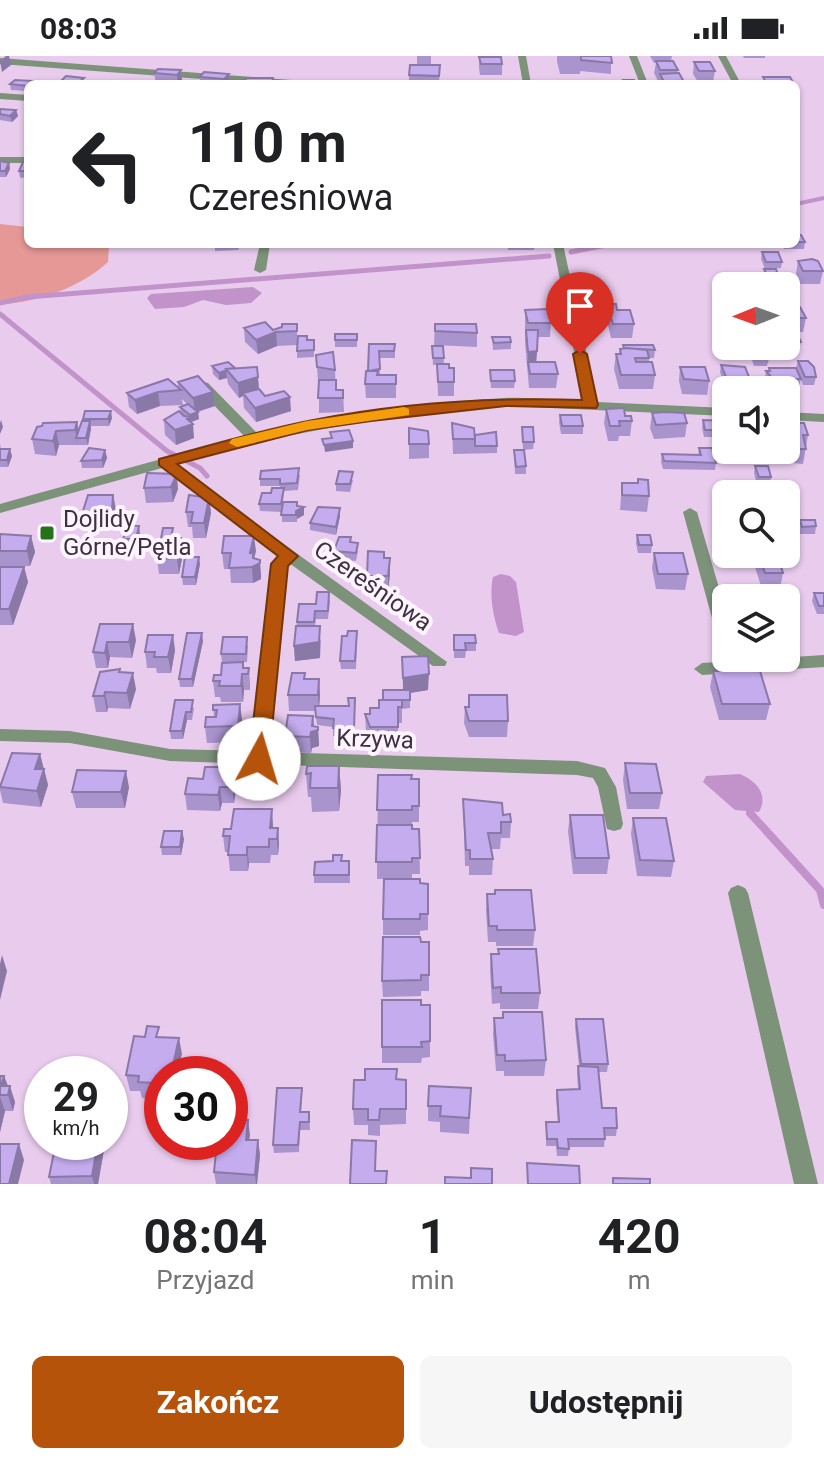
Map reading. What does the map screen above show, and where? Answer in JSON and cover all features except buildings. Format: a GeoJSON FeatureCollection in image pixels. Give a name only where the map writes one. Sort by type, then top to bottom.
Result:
{"type":"FeatureCollection","features":[{"type":"Feature","properties":{"kind":"street"},"geometry":{"type":"LineString","coordinates":[[522,56],[526,80]]}},
{"type":"Feature","properties":{"kind":"street"},"geometry":{"type":"LineString","coordinates":[[633,56],[642,80]]}},
{"type":"Feature","properties":{"kind":"street"},"geometry":{"type":"LineString","coordinates":[[722,56],[735,80]]}},
{"type":"Feature","properties":{"kind":"street"},"geometry":{"type":"LineString","coordinates":[[0,61],[242,80]]}},
{"type":"Feature","properties":{"kind":"street"},"geometry":{"type":"LineString","coordinates":[[0,96],[24,98]]}},
{"type":"Feature","properties":{"kind":"street"},"geometry":{"type":"LineString","coordinates":[[0,160],[24,160]]}},
{"type":"Feature","properties":{"kind":"street"},"geometry":{"type":"LineString","coordinates":[[260,270],[264,248]]}},
{"type":"Feature","properties":{"kind":"street"},"geometry":{"type":"LineString","coordinates":[[559,248],[591,405]]}},
{"type":"Feature","properties":{"kind":"street"},"geometry":{"type":"LineString","coordinates":[[203,386],[254,438]]}},
{"type":"Feature","properties":{"kind":"street"},"geometry":{"type":"LineString","coordinates":[[0,509],[254,438],[307,426],[434,408],[506,402],[712,411]]}},
{"type":"Feature","properties":{"kind":"street"},"geometry":{"type":"LineString","coordinates":[[800,417],[824,418]]}},
{"type":"Feature","properties":{"kind":"street","name":"Czereśniowa"},"geometry":{"type":"LineString","coordinates":[[165,462],[289,556],[439,662]]}},
{"type":"Feature","properties":{"kind":"street"},"geometry":{"type":"LineString","coordinates":[[690,512],[712,590]]}},
{"type":"Feature","properties":{"kind":"street"},"geometry":{"type":"LineString","coordinates":[[259,759],[279,564],[289,556]]}},
{"type":"Feature","properties":{"kind":"street"},"geometry":{"type":"LineString","coordinates":[[800,661],[824,661]]}},
{"type":"Feature","properties":{"kind":"street"},"geometry":{"type":"LineString","coordinates":[[702,669],[712,667]]}},
{"type":"Feature","properties":{"kind":"street","name":"Krzywa"},"geometry":{"type":"LineString","coordinates":[[0,735],[70,737],[170,755],[577,768],[599,773],[607,787],[614,824]]}},
{"type":"Feature","properties":{"kind":"street"},"geometry":{"type":"LineString","coordinates":[[738,893],[806,1184]]}},
{"type":"Feature","properties":{"kind":"shaded area"},"geometry":{"type":"Polygon","coordinates":[[[0,224],[24,227],[24,248],[109,248],[108,262],[72,286],[29,301],[0,304],[0,224]]]}},
{"type":"Feature","properties":{"kind":"shaded area"},"geometry":{"type":"Polygon","coordinates":[[[253,287],[262,293],[251,303],[226,305],[203,300],[184,307],[155,309],[147,298],[151,294],[253,287]]]}},
{"type":"Feature","properties":{"kind":"shaded area"},"geometry":{"type":"Polygon","coordinates":[[[501,574],[510,576],[516,582],[524,632],[516,636],[499,633],[495,619],[492,584],[493,577],[501,574]]]}},
{"type":"Feature","properties":{"kind":"shaded area"},"geometry":{"type":"Polygon","coordinates":[[[740,774],[751,780],[762,794],[759,812],[735,810],[703,782],[706,776],[740,774]]]}},
{"type":"Feature","properties":{"kind":"waterway"},"geometry":{"type":"LineString","coordinates":[[800,203],[824,198]]}},
{"type":"Feature","properties":{"kind":"waterway"},"geometry":{"type":"LineString","coordinates":[[571,252],[591,248]]}},
{"type":"Feature","properties":{"kind":"waterway"},"geometry":{"type":"LineString","coordinates":[[0,303],[28,297],[549,256]]}},
{"type":"Feature","properties":{"kind":"waterway"},"geometry":{"type":"LineString","coordinates":[[0,314],[167,451],[200,468],[207,476]]}},
{"type":"Feature","properties":{"kind":"waterway"},"geometry":{"type":"LineString","coordinates":[[750,813],[820,890],[824,905]]}},
{"type":"Feature","properties":{"kind":"slow traffic"},"geometry":{"type":"LineString","coordinates":[[237,443],[307,426],[404,412]]}},
{"type":"Feature","properties":{"kind":"place","name":"Dojlidy Górne/Pętla"},"geometry":{"type":"Point","coordinates":[47,533]}},
{"type":"Feature","properties":{"kind":"route"},"geometry":{"type":"LineString","coordinates":[[259,759],[279,564],[289,556],[165,462],[307,426],[371,416],[506,402],[591,405],[580,354]]}}]}
